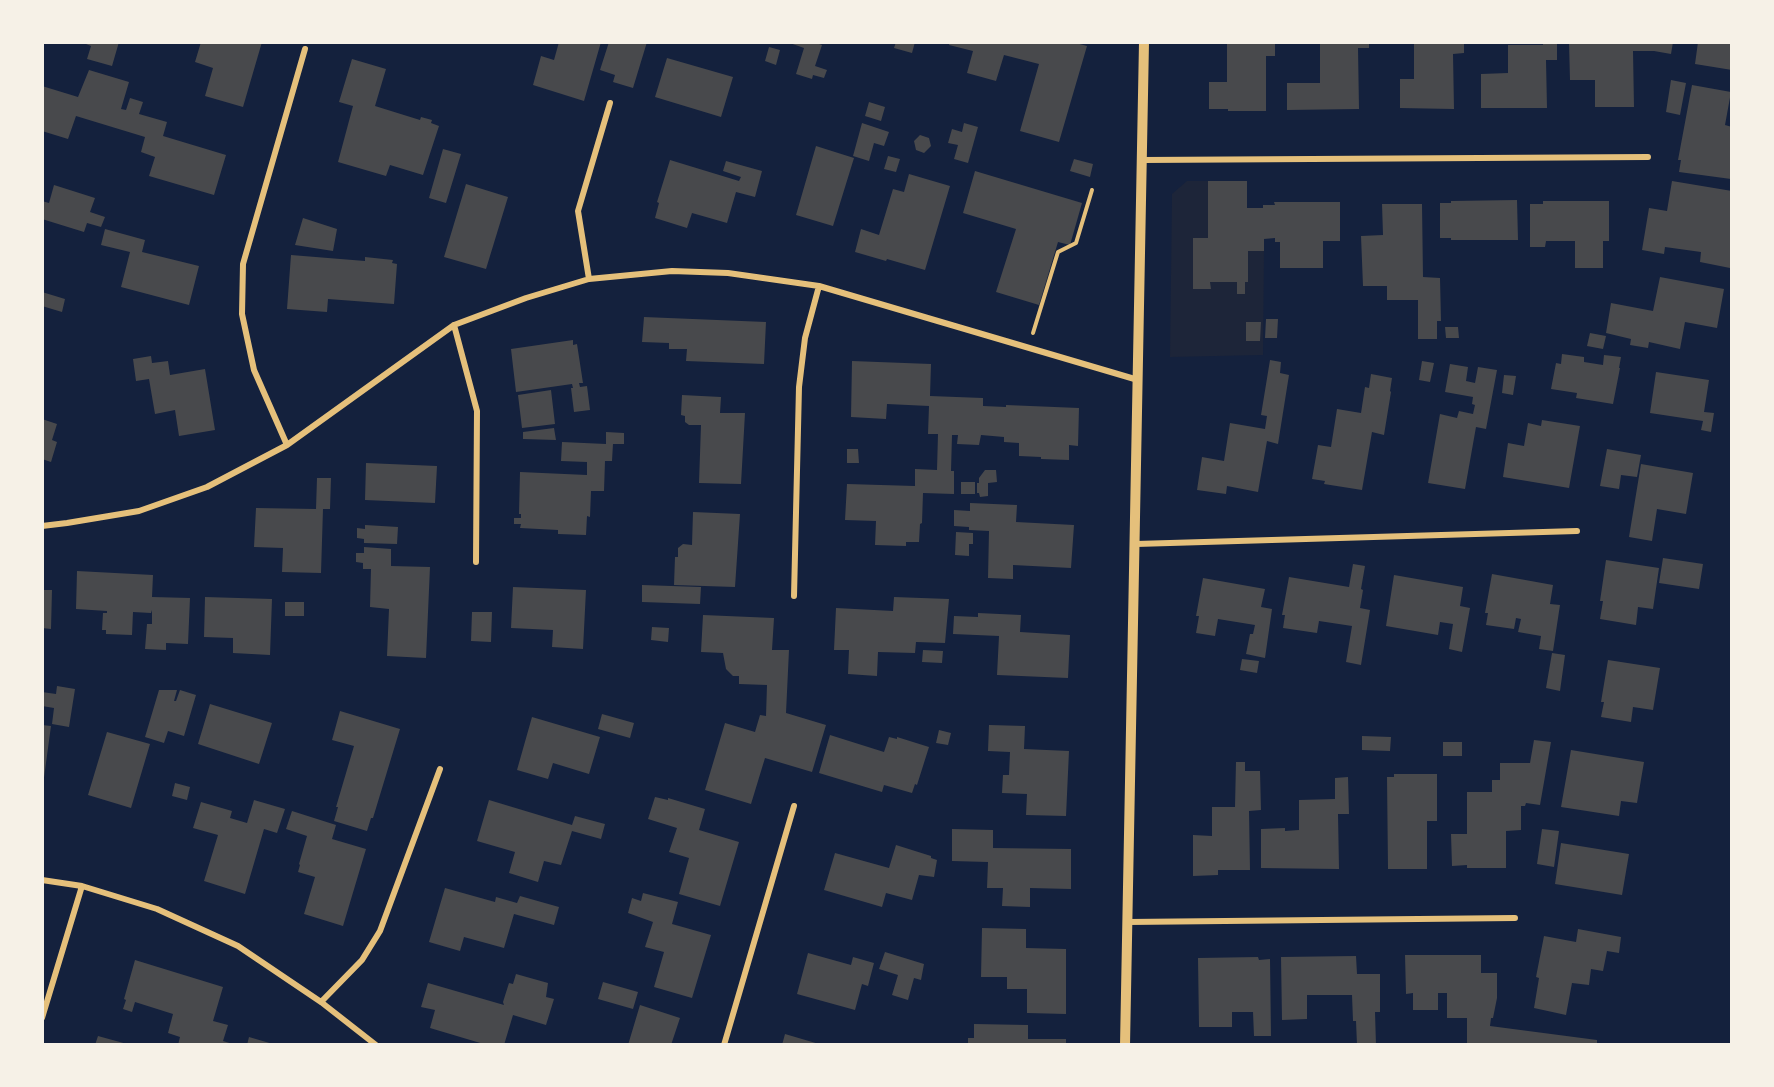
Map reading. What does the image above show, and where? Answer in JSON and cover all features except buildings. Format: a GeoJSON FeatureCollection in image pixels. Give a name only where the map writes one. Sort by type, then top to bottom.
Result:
{"type":"FeatureCollection","features":[{"type":"Feature","properties":{"kind":"street"},"geometry":{"type":"LineString","coordinates":[[1125,1045],[1144,42]]}},
{"type":"Feature","properties":{"kind":"street"},"geometry":{"type":"LineString","coordinates":[[287,445],[254,370],[242,314],[243,264],[305,49]]}},
{"type":"Feature","properties":{"kind":"street"},"geometry":{"type":"LineString","coordinates":[[589,279],[578,211],[610,103]]}},
{"type":"Feature","properties":{"kind":"street"},"geometry":{"type":"LineString","coordinates":[[1143,160],[1647,157]]}},
{"type":"Feature","properties":{"kind":"street"},"geometry":{"type":"LineString","coordinates":[[42,525],[139,511],[207,487],[287,445],[454,325],[526,298],[589,279],[672,271],[728,273],[819,286],[1139,380]]}},
{"type":"Feature","properties":{"kind":"street"},"geometry":{"type":"LineString","coordinates":[[794,596],[799,387],[805,338],[819,286]]}},
{"type":"Feature","properties":{"kind":"street"},"geometry":{"type":"LineString","coordinates":[[454,325],[477,411],[476,562]]}},
{"type":"Feature","properties":{"kind":"street"},"geometry":{"type":"LineString","coordinates":[[1136,543],[1577,531]]}},
{"type":"Feature","properties":{"kind":"street"},"geometry":{"type":"LineString","coordinates":[[321,1002],[362,960],[380,931],[440,769]]}},
{"type":"Feature","properties":{"kind":"street"},"geometry":{"type":"LineString","coordinates":[[724,1045],[794,806]]}},
{"type":"Feature","properties":{"kind":"street"},"geometry":{"type":"LineString","coordinates":[[42,880],[82,886],[157,909],[238,946],[321,1002],[376,1045]]}},
{"type":"Feature","properties":{"kind":"street"},"geometry":{"type":"LineString","coordinates":[[42,1018],[82,886]]}},
{"type":"Feature","properties":{"kind":"street"},"geometry":{"type":"LineString","coordinates":[[1128,922],[1515,918]]}},
{"type":"Feature","properties":{"kind":"path"},"geometry":{"type":"LineString","coordinates":[[1028,348],[1058,252],[1076,243],[1092,190]]}},
{"type":"Feature","properties":{"kind":"shaded area"},"geometry":{"type":"Polygon","coordinates":[[[1187,181],[1208,181],[1208,238],[1193,238],[1193,289],[1210,289],[1210,282],[1237,282],[1237,294],[1245,294],[1245,282],[1248,281],[1248,251],[1264,251],[1263,355],[1170,357],[1172,194],[1187,181]]]}}]}
